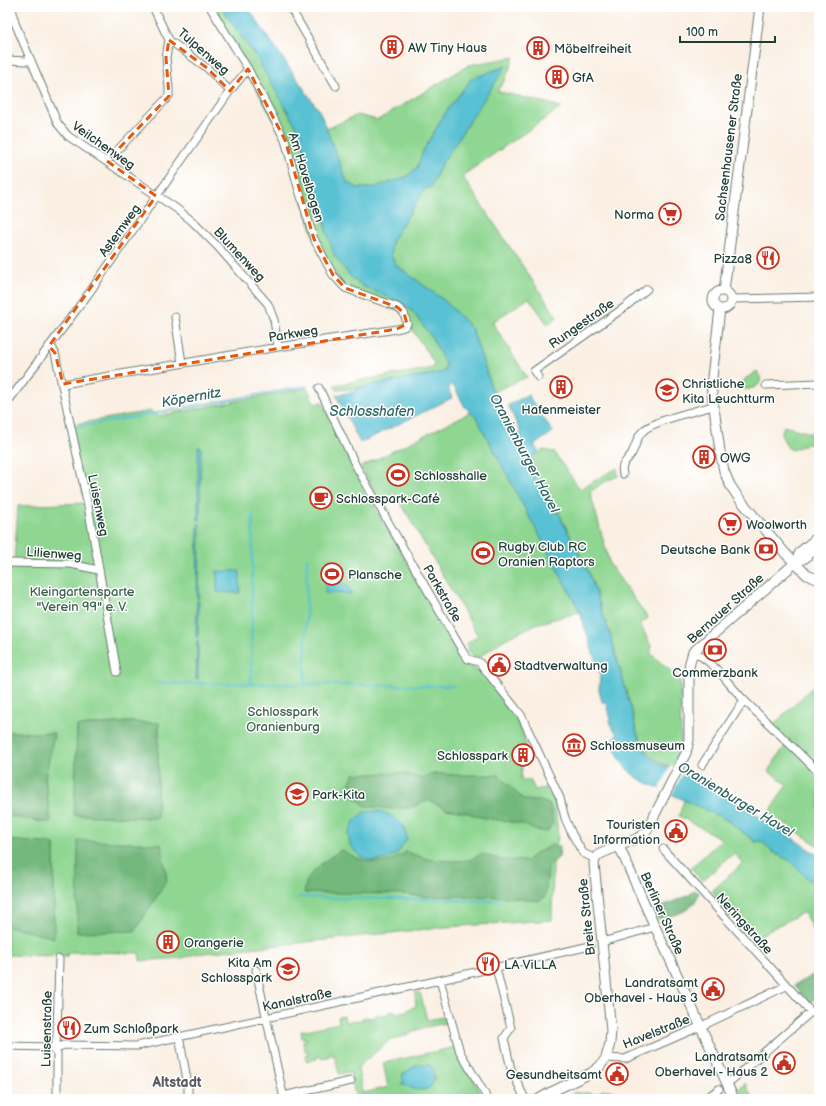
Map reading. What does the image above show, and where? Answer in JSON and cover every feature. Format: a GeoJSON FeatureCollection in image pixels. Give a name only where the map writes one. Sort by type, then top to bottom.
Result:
{"type":"FeatureCollection","features":[{"type":"Feature","properties":{"kind":"main road","name":"Sachsenhausener Straße"},"geometry":{"type":"LineString","coordinates":[[724,291],[760,7]]}},
{"type":"Feature","properties":{"kind":"main road"},"geometry":{"type":"LineString","coordinates":[[718,291],[724,291],[729,294],[731,299],[728,307],[720,310],[713,304],[713,297],[718,291]]}},
{"type":"Feature","properties":{"kind":"main road"},"geometry":{"type":"LineString","coordinates":[[720,310],[711,386],[724,471],[730,485],[738,497],[795,564],[807,575],[819,580]]}},
{"type":"Feature","properties":{"kind":"main road","name":"Bernauer Straße"},"geometry":{"type":"LineString","coordinates":[[795,564],[800,552],[819,536]]}},
{"type":"Feature","properties":{"kind":"main road","name":"Bernauer Straße"},"geometry":{"type":"LineString","coordinates":[[594,864],[600,854],[638,838],[646,832],[686,753],[689,740],[689,668],[693,652],[795,564],[819,546]]}},
{"type":"Feature","properties":{"kind":"main road","name":"Berliner Straße"},"geometry":{"type":"LineString","coordinates":[[619,846],[700,1027],[723,1086],[734,1099]]}},
{"type":"Feature","properties":{"kind":"main road","name":"Breite Straße"},"geometry":{"type":"LineString","coordinates":[[594,864],[611,1030],[610,1043],[606,1058]]}},
{"type":"Feature","properties":{"kind":"main road"},"geometry":{"type":"LineString","coordinates":[[539,1099],[591,1073],[600,1066],[606,1058]]}},
{"type":"Feature","properties":{"kind":"street","name":"Veilchenweg"},"geometry":{"type":"LineString","coordinates":[[12,7],[15,23],[58,124],[68,136],[107,161],[156,196]]}},
{"type":"Feature","properties":{"kind":"street","name":"Tulpenweg"},"geometry":{"type":"LineString","coordinates":[[153,7],[169,40],[207,68],[230,91]]}},
{"type":"Feature","properties":{"kind":"street","name":"Am Havelbogen"},"geometry":{"type":"LineString","coordinates":[[210,7],[248,69],[285,140],[314,239],[333,275],[345,288],[397,307],[404,313],[407,324]]}},
{"type":"Feature","properties":{"kind":"street"},"geometry":{"type":"LineString","coordinates":[[290,7],[336,86]]}},
{"type":"Feature","properties":{"kind":"street"},"geometry":{"type":"LineString","coordinates":[[107,161],[169,96],[170,88],[166,58],[169,40]]}},
{"type":"Feature","properties":{"kind":"street"},"geometry":{"type":"LineString","coordinates":[[7,60],[31,60]]}},
{"type":"Feature","properties":{"kind":"street","name":"Asternweg"},"geometry":{"type":"LineString","coordinates":[[7,402],[144,216],[156,196],[230,91],[248,69]]}},
{"type":"Feature","properties":{"kind":"street","name":"Blumenweg"},"geometry":{"type":"LineString","coordinates":[[156,196],[192,221],[262,295],[272,313],[278,347]]}},
{"type":"Feature","properties":{"kind":"street","name":"Rungestraße"},"geometry":{"type":"LineString","coordinates":[[538,377],[534,371],[625,307],[647,289]]}},
{"type":"Feature","properties":{"kind":"street"},"geometry":{"type":"LineString","coordinates":[[731,299],[819,297]]}},
{"type":"Feature","properties":{"kind":"street"},"geometry":{"type":"LineString","coordinates":[[175,317],[182,364]]}},
{"type":"Feature","properties":{"kind":"street","name":"Parkweg"},"geometry":{"type":"LineString","coordinates":[[62,384],[278,347],[397,329],[404,327],[407,324]]}},
{"type":"Feature","properties":{"kind":"street","name":"Luisenweg"},"geometry":{"type":"LineString","coordinates":[[49,346],[53,348],[56,353],[88,506],[117,672]]}},
{"type":"Feature","properties":{"kind":"street"},"geometry":{"type":"LineString","coordinates":[[766,385],[819,383]]}},
{"type":"Feature","properties":{"kind":"street","name":"Parkstraße"},"geometry":{"type":"LineString","coordinates":[[319,388],[362,477],[468,660],[479,662],[521,715],[560,798],[564,818],[583,853],[594,864]]}},
{"type":"Feature","properties":{"kind":"street"},"geometry":{"type":"LineString","coordinates":[[623,474],[623,465],[635,447],[641,432],[647,427],[668,419],[713,406]]}},
{"type":"Feature","properties":{"kind":"street","name":"Lilienweg"},"geometry":{"type":"LineString","coordinates":[[7,563],[71,564],[98,570]]}},
{"type":"Feature","properties":{"kind":"street"},"geometry":{"type":"LineString","coordinates":[[693,652],[700,655],[714,667],[744,700],[786,739],[819,773]]}},
{"type":"Feature","properties":{"kind":"street"},"geometry":{"type":"LineString","coordinates":[[702,765],[744,700]]}},
{"type":"Feature","properties":{"kind":"street","name":"Neringstraße"},"geometry":{"type":"LineString","coordinates":[[662,849],[811,1012],[723,1086]]}},
{"type":"Feature","properties":{"kind":"street"},"geometry":{"type":"LineString","coordinates":[[602,942],[655,927]]}},
{"type":"Feature","properties":{"kind":"street","name":"Kanalstraße"},"geometry":{"type":"LineString","coordinates":[[7,1046],[50,1047],[55,1050],[63,1045],[137,1046],[496,968],[590,946]]}},
{"type":"Feature","properties":{"kind":"street","name":"Luisenstraße"},"geometry":{"type":"LineString","coordinates":[[57,1099],[57,1054],[55,1050],[57,1035],[59,959]]}},
{"type":"Feature","properties":{"kind":"street"},"geometry":{"type":"LineString","coordinates":[[496,968],[511,1028],[504,1038],[509,1061],[511,1069],[525,1099]]}},
{"type":"Feature","properties":{"kind":"street"},"geometry":{"type":"LineString","coordinates":[[256,970],[283,1098],[351,1081]]}},
{"type":"Feature","properties":{"kind":"street"},"geometry":{"type":"LineString","coordinates":[[440,980],[460,1052],[485,1094],[486,1099]]}},
{"type":"Feature","properties":{"kind":"street","name":"Havelstraße"},"geometry":{"type":"LineString","coordinates":[[606,1058],[625,1059],[700,1027],[786,986]]}},
{"type":"Feature","properties":{"kind":"street"},"geometry":{"type":"LineString","coordinates":[[180,1036],[188,1085],[188,1099]]}},
{"type":"Feature","properties":{"kind":"street"},"geometry":{"type":"LineString","coordinates":[[705,1099],[723,1086]]}},
{"type":"Feature","properties":{"kind":"highlighted area"},"geometry":{"type":"Polygon","coordinates":[[[169,40],[207,68],[230,91],[248,69],[285,140],[314,239],[333,275],[345,288],[397,307],[404,313],[407,324],[397,329],[63,384],[55,353],[49,346],[156,196],[107,161],[169,96],[166,58],[169,40]]]}},
{"type":"Feature","properties":{"kind":"green space"},"geometry":{"type":"Polygon","coordinates":[[[210,7],[221,7],[258,60],[300,133],[327,233],[350,276],[364,287],[400,302],[412,311],[431,336],[446,365],[444,372],[337,390],[334,385],[433,368],[434,363],[406,320],[404,313],[345,288],[314,239],[285,140],[210,7]]]}},
{"type":"Feature","properties":{"kind":"green space"},"geometry":{"type":"Polygon","coordinates":[[[514,57],[505,80],[497,91],[562,107],[462,176],[557,317],[548,325],[529,298],[492,322],[527,377],[493,392],[472,329],[445,301],[396,265],[391,255],[392,240],[425,189],[431,187],[441,165],[423,151],[417,168],[406,177],[372,188],[358,188],[347,182],[326,129],[357,115],[378,120],[469,65],[514,57]]]}},
{"type":"Feature","properties":{"kind":"green space"},"geometry":{"type":"Polygon","coordinates":[[[757,371],[760,375],[760,382],[758,385],[756,387],[743,389],[742,385],[745,379],[757,371]]]}},
{"type":"Feature","properties":{"kind":"green space","name":"Schlosspark Oranienburg"},"geometry":{"type":"Polygon","coordinates":[[[307,388],[315,404],[322,402],[366,492],[466,663],[487,677],[516,715],[528,750],[516,754],[522,767],[521,780],[530,780],[535,790],[545,788],[555,800],[558,837],[553,861],[552,920],[446,927],[195,954],[182,958],[140,961],[139,953],[68,952],[67,956],[7,955],[7,926],[54,937],[54,844],[7,840],[7,816],[51,822],[45,778],[54,734],[7,732],[7,565],[14,565],[18,506],[85,503],[69,425],[151,411],[158,416],[307,388]],[[339,581],[325,593],[348,586],[339,581]],[[129,722],[77,726],[75,815],[157,818],[159,723],[129,722]],[[380,811],[364,812],[359,856],[372,861],[386,859],[393,817],[380,811]]]}},
{"type":"Feature","properties":{"kind":"green space"},"geometry":{"type":"Polygon","coordinates":[[[471,412],[476,416],[580,612],[536,624],[503,640],[477,659],[471,656],[466,644],[478,636],[396,495],[394,493],[383,499],[391,513],[387,515],[361,467],[471,412]]]}},
{"type":"Feature","properties":{"kind":"green space"},"geometry":{"type":"Polygon","coordinates":[[[784,426],[818,435],[815,444],[807,444],[792,450],[787,447],[781,434],[784,426]]]}},
{"type":"Feature","properties":{"kind":"green space"},"geometry":{"type":"Polygon","coordinates":[[[543,450],[554,452],[580,489],[617,468],[618,476],[602,483],[590,492],[610,565],[648,618],[640,624],[651,646],[651,654],[680,679],[681,747],[673,769],[650,754],[641,743],[638,736],[610,634],[589,573],[556,507],[539,487],[526,461],[543,450]]]}},
{"type":"Feature","properties":{"kind":"green space"},"geometry":{"type":"Polygon","coordinates":[[[819,681],[819,846],[769,813],[787,784],[768,771],[789,740],[773,725],[819,681]]]}},
{"type":"Feature","properties":{"kind":"green space"},"geometry":{"type":"Polygon","coordinates":[[[129,722],[159,723],[157,818],[74,815],[77,726],[129,722]]]}},
{"type":"Feature","properties":{"kind":"green space"},"geometry":{"type":"Polygon","coordinates":[[[7,732],[54,733],[45,778],[51,823],[7,816],[7,732]]]}},
{"type":"Feature","properties":{"kind":"green space"},"geometry":{"type":"Polygon","coordinates":[[[403,773],[420,778],[435,773],[454,775],[499,775],[524,800],[541,801],[550,805],[553,823],[547,832],[535,830],[522,824],[480,817],[465,812],[446,809],[429,800],[409,808],[391,809],[365,806],[346,790],[354,774],[403,773]]]}},
{"type":"Feature","properties":{"kind":"green space"},"geometry":{"type":"Polygon","coordinates":[[[684,800],[725,819],[756,842],[761,841],[776,854],[789,860],[819,890],[819,942],[805,914],[802,913],[753,938],[734,917],[731,918],[712,901],[716,895],[712,891],[743,863],[734,853],[702,881],[691,868],[722,839],[679,816],[684,800]]]}},
{"type":"Feature","properties":{"kind":"green space"},"geometry":{"type":"Polygon","coordinates":[[[7,840],[54,844],[54,938],[7,926],[7,840]]]}},
{"type":"Feature","properties":{"kind":"green space"},"geometry":{"type":"Polygon","coordinates":[[[78,840],[161,844],[167,880],[135,931],[77,932],[78,840]]]}},
{"type":"Feature","properties":{"kind":"green space"},"geometry":{"type":"Polygon","coordinates":[[[552,845],[560,846],[559,857],[548,868],[545,897],[539,901],[505,897],[426,897],[402,894],[304,893],[306,883],[311,874],[326,860],[341,850],[359,859],[372,862],[385,862],[392,860],[406,852],[431,860],[469,860],[482,854],[502,860],[527,861],[536,853],[552,845]]]}},
{"type":"Feature","properties":{"kind":"green space"},"geometry":{"type":"Polygon","coordinates":[[[695,890],[699,893],[693,905],[688,909],[657,919],[655,911],[657,908],[689,895],[695,890]]]}},
{"type":"Feature","properties":{"kind":"green space"},"geometry":{"type":"Polygon","coordinates":[[[819,972],[819,996],[809,1003],[794,985],[819,972]]]}},
{"type":"Feature","properties":{"kind":"green space"},"geometry":{"type":"Polygon","coordinates":[[[420,992],[427,1020],[449,1016],[450,1022],[422,1028],[399,1038],[390,1040],[358,1067],[363,1093],[388,1087],[383,1063],[456,1047],[484,1099],[356,1099],[350,1072],[339,1074],[335,1056],[332,1056],[331,1052],[329,1053],[329,1057],[321,1058],[320,1055],[318,1055],[317,1059],[307,1061],[306,1054],[309,1053],[309,1051],[305,1051],[303,1041],[306,1040],[306,1038],[302,1038],[301,1031],[339,1023],[338,1017],[344,1016],[346,1023],[349,1023],[349,1021],[362,1020],[362,1018],[389,1014],[389,1012],[395,1011],[396,1013],[405,1011],[407,1013],[407,1010],[416,1006],[415,993],[420,992]]]}},
{"type":"Feature","properties":{"kind":"green space"},"geometry":{"type":"Polygon","coordinates":[[[745,1083],[753,1099],[743,1099],[739,1089],[745,1083]]]}},
{"type":"Feature","properties":{"kind":"green space"},"geometry":{"type":"Polygon","coordinates":[[[603,1090],[611,1090],[619,1099],[551,1099],[566,1097],[575,1092],[596,1095],[603,1090]]]}},
{"type":"Feature","properties":{"kind":"water"},"geometry":{"type":"Polygon","coordinates":[[[221,7],[248,7],[320,112],[347,182],[358,188],[372,188],[406,177],[417,168],[423,151],[445,113],[471,79],[506,66],[441,165],[431,187],[425,189],[392,240],[391,255],[396,265],[445,301],[472,329],[493,392],[499,405],[498,406],[510,432],[516,436],[521,433],[508,405],[528,395],[553,432],[534,445],[539,452],[526,461],[539,487],[555,507],[589,573],[610,634],[637,733],[644,749],[657,762],[721,793],[764,819],[819,856],[819,890],[789,860],[776,854],[761,841],[756,842],[725,819],[643,781],[631,773],[623,764],[611,740],[617,734],[611,726],[611,718],[607,709],[608,706],[606,702],[602,702],[599,690],[600,675],[580,612],[476,417],[465,407],[453,385],[448,388],[452,398],[360,443],[336,395],[356,391],[356,388],[444,372],[446,365],[431,336],[412,311],[400,302],[364,287],[350,276],[334,255],[300,133],[258,60],[221,7]]]}},
{"type":"Feature","properties":{"kind":"water"},"geometry":{"type":"Polygon","coordinates":[[[198,447],[201,447],[200,520],[198,520],[198,447]]]}},
{"type":"Feature","properties":{"kind":"water"},"geometry":{"type":"Polygon","coordinates":[[[198,524],[200,524],[199,598],[197,598],[198,524]]]}},
{"type":"Feature","properties":{"kind":"water","name":"Plansche"},"geometry":{"type":"Polygon","coordinates":[[[327,565],[338,567],[339,581],[348,586],[351,594],[325,593],[327,565]]]}},
{"type":"Feature","properties":{"kind":"water"},"geometry":{"type":"Polygon","coordinates":[[[217,571],[240,571],[240,593],[217,592],[217,571]]]}},
{"type":"Feature","properties":{"kind":"water"},"geometry":{"type":"Polygon","coordinates":[[[197,601],[199,601],[198,637],[196,637],[197,601]]]}},
{"type":"Feature","properties":{"kind":"water"},"geometry":{"type":"Polygon","coordinates":[[[197,640],[198,679],[196,679],[197,640]]]}},
{"type":"Feature","properties":{"kind":"water"},"geometry":{"type":"Polygon","coordinates":[[[380,811],[398,820],[407,839],[397,854],[386,859],[372,861],[359,856],[350,845],[348,834],[354,821],[364,812],[380,811]]]}},
{"type":"Feature","properties":{"kind":"water"},"geometry":{"type":"Polygon","coordinates":[[[421,1064],[430,1065],[433,1069],[434,1078],[431,1087],[423,1090],[416,1090],[401,1083],[404,1082],[402,1075],[415,1066],[421,1064]]]}},
{"type":"Feature","properties":{"kind":"pier"},"geometry":{"type":"Polygon","coordinates":[[[671,765],[684,771],[671,796],[659,790],[671,765]]]}},
{"type":"Feature","properties":{"kind":"waterway","name":"Köpernitz"},"geometry":{"type":"LineString","coordinates":[[78,427],[307,386]]}},
{"type":"Feature","properties":{"kind":"waterway"},"geometry":{"type":"LineString","coordinates":[[251,683],[253,512]]}},
{"type":"Feature","properties":{"kind":"waterway"},"geometry":{"type":"LineString","coordinates":[[305,685],[307,558]]}},
{"type":"Feature","properties":{"kind":"waterway"},"geometry":{"type":"LineString","coordinates":[[158,683],[454,686]]}},
{"type":"Feature","properties":{"kind":"waterway"},"geometry":{"type":"LineString","coordinates":[[298,897],[500,901]]}},
{"type":"Feature","properties":{"kind":"place","name":"AW Tiny Haus"},"geometry":{"type":"Point","coordinates":[392,47]}},
{"type":"Feature","properties":{"kind":"place","name":"Möbelfreiheit"},"geometry":{"type":"Point","coordinates":[538,48]}},
{"type":"Feature","properties":{"kind":"place","name":"GfA"},"geometry":{"type":"Point","coordinates":[557,77]}},
{"type":"Feature","properties":{"kind":"place","name":"Norma"},"geometry":{"type":"Point","coordinates":[670,214]}},
{"type":"Feature","properties":{"kind":"place","name":"Pizza8"},"geometry":{"type":"Point","coordinates":[768,258]}},
{"type":"Feature","properties":{"kind":"place","name":"Hafenmeister"},"geometry":{"type":"Point","coordinates":[561,387]}},
{"type":"Feature","properties":{"kind":"place","name":"Christliche Kita Leuchtturm"},"geometry":{"type":"Point","coordinates":[667,390]}},
{"type":"Feature","properties":{"kind":"place","name":"OWG"},"geometry":{"type":"Point","coordinates":[704,457]}},
{"type":"Feature","properties":{"kind":"place","name":"Schlosshalle"},"geometry":{"type":"Point","coordinates":[398,475]}},
{"type":"Feature","properties":{"kind":"place","name":"Schlosspark-Café"},"geometry":{"type":"Point","coordinates":[321,498]}},
{"type":"Feature","properties":{"kind":"place","name":"Woolworth"},"geometry":{"type":"Point","coordinates":[730,524]}},
{"type":"Feature","properties":{"kind":"place","name":"Deutsche Bank"},"geometry":{"type":"Point","coordinates":[766,549]}},
{"type":"Feature","properties":{"kind":"place","name":"Rugby Club RC Oranien Raptors"},"geometry":{"type":"Point","coordinates":[483,553]}},
{"type":"Feature","properties":{"kind":"place","name":"Plansche"},"geometry":{"type":"Point","coordinates":[332,574]}},
{"type":"Feature","properties":{"kind":"place","name":"Commerzbank"},"geometry":{"type":"Point","coordinates":[715,650]}},
{"type":"Feature","properties":{"kind":"place","name":"Stadtverwaltung"},"geometry":{"type":"Point","coordinates":[499,665]}},
{"type":"Feature","properties":{"kind":"place","name":"Schlossmuseum"},"geometry":{"type":"Point","coordinates":[574,745]}},
{"type":"Feature","properties":{"kind":"place","name":"Schlosspark"},"geometry":{"type":"Point","coordinates":[523,755]}},
{"type":"Feature","properties":{"kind":"place","name":"Park-Kita"},"geometry":{"type":"Point","coordinates":[297,794]}},
{"type":"Feature","properties":{"kind":"place","name":"Touristen Information"},"geometry":{"type":"Point","coordinates":[676,831]}},
{"type":"Feature","properties":{"kind":"place","name":"Orangerie"},"geometry":{"type":"Point","coordinates":[168,942]}},
{"type":"Feature","properties":{"kind":"place","name":"LA ViLLA"},"geometry":{"type":"Point","coordinates":[488,964]}},
{"type":"Feature","properties":{"kind":"place","name":"Kita Am Schlosspark"},"geometry":{"type":"Point","coordinates":[288,969]}},
{"type":"Feature","properties":{"kind":"place","name":"Landratsamt Oberhavel - Haus 3"},"geometry":{"type":"Point","coordinates":[713,989]}},
{"type":"Feature","properties":{"kind":"place","name":"Zum Schloßpark"},"geometry":{"type":"Point","coordinates":[69,1028]}},
{"type":"Feature","properties":{"kind":"place","name":"Landratsamt Oberhavel - Haus 2"},"geometry":{"type":"Point","coordinates":[784,1063]}},
{"type":"Feature","properties":{"kind":"place","name":"Gesundheitsamt"},"geometry":{"type":"Point","coordinates":[617,1074]}},
{"type":"Feature","properties":{"kind":"district","name":"Altstadt"},"geometry":{"type":"Point","coordinates":[177,1082]}},
{"type":"Feature","properties":{"kind":"water label","name":"Schlosshafen"},"geometry":{"type":"Point","coordinates":[372,411]}},
{"type":"Feature","properties":{"kind":"water label","name":"Oranienburger Havel"},"geometry":{"type":"Point","coordinates":[525,453]}},
{"type":"Feature","properties":{"kind":"water label","name":"Oranienburger Havel"},"geometry":{"type":"Point","coordinates":[736,799]}},
{"type":"Feature","properties":{"kind":"park label","name":"Kleingartensparte \"Verein 99\" e. V."},"geometry":{"type":"Point","coordinates":[82,598]}}]}
